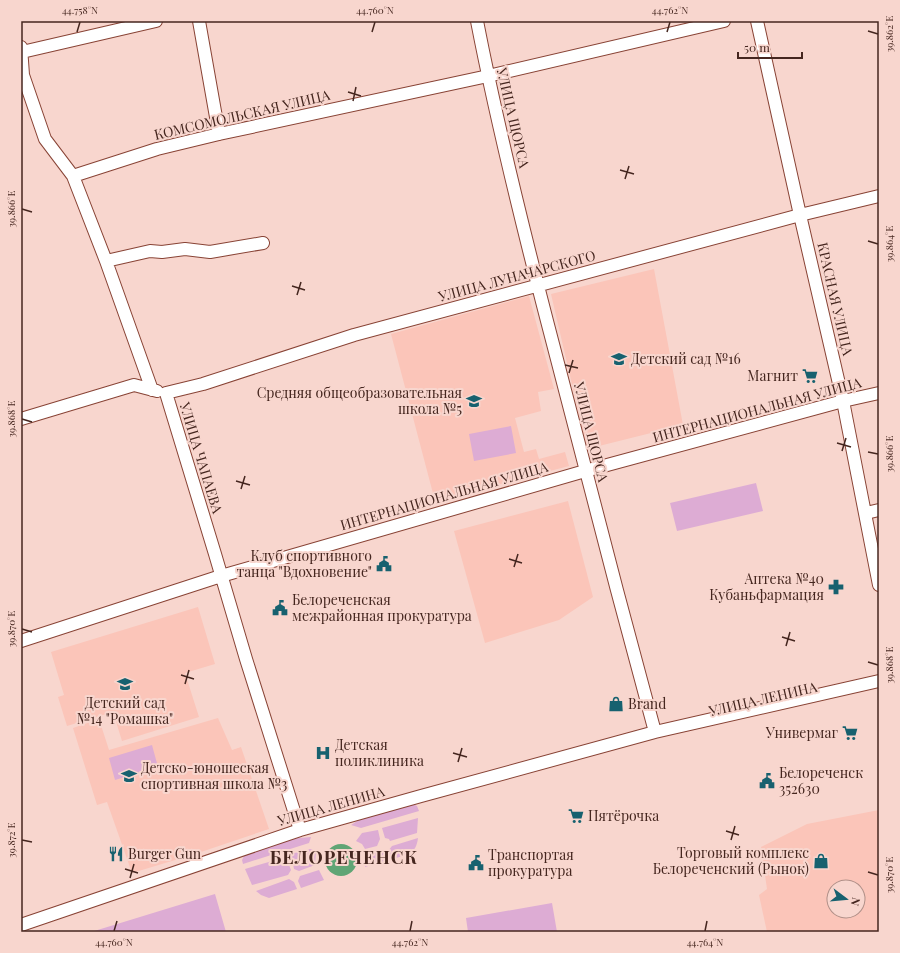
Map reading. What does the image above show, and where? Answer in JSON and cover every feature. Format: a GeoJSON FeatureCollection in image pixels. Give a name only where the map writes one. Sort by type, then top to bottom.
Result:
{"type":"FeatureCollection","features":[{"type":"Feature","properties":{"kind":"street"},"geometry":{"type":"LineString","coordinates":[[152,390],[106,261],[73,176],[45,139],[22,75],[21,50],[156,21]]}},
{"type":"Feature","properties":{"kind":"street"},"geometry":{"type":"LineString","coordinates":[[199,21],[219,134]]}},
{"type":"Feature","properties":{"kind":"street","name":"УЛИЦА ЩОРСА"},"geometry":{"type":"LineString","coordinates":[[477,21],[488,76],[538,285],[585,471],[655,732]]}},
{"type":"Feature","properties":{"kind":"street","name":"КОМСОМОЛЬСКАЯ УЛИЦА"},"geometry":{"type":"LineString","coordinates":[[73,176],[157,149],[219,134],[488,76],[724,21]]}},
{"type":"Feature","properties":{"kind":"street","name":"КРАСНАЯ УЛИЦА"},"geometry":{"type":"LineString","coordinates":[[757,21],[843,401],[879,585]]}},
{"type":"Feature","properties":{"kind":"street","name":"УЛИЦА ЛУНАЧАРСКОГО"},"geometry":{"type":"LineString","coordinates":[[166,393],[203,384],[354,335],[800,215],[879,196]]}},
{"type":"Feature","properties":{"kind":"street"},"geometry":{"type":"LineString","coordinates":[[106,261],[150,251],[162,252],[186,249],[210,252],[263,243]]}},
{"type":"Feature","properties":{"kind":"street"},"geometry":{"type":"LineString","coordinates":[[21,419],[134,385],[152,390]]}},
{"type":"Feature","properties":{"kind":"street","name":"УЛИЦА ЧАПАЕВА"},"geometry":{"type":"LineString","coordinates":[[152,390],[166,393],[246,659],[300,830]]}},
{"type":"Feature","properties":{"kind":"street","name":"ИНТЕРНАЦИОНАЛЬНАЯ УЛИЦА"},"geometry":{"type":"LineString","coordinates":[[21,641],[221,576],[585,471],[843,401],[879,393]]}},
{"type":"Feature","properties":{"kind":"street"},"geometry":{"type":"LineString","coordinates":[[866,513],[879,510]]}},
{"type":"Feature","properties":{"kind":"street","name":"УЛИЦА ЛЕНИНА"},"geometry":{"type":"LineString","coordinates":[[21,925],[300,830],[655,732],[879,680]]}},
{"type":"Feature","properties":{"kind":"street","name":"УЛИЦА ЛЕНИНА"},"geometry":{"type":"LineString","coordinates":[[655,732],[667,736],[879,687]]}},
{"type":"Feature","properties":{"kind":"shaded area","name":"Детский сад №16"},"geometry":{"type":"Polygon","coordinates":[[[654,269],[683,425],[587,449],[551,294],[654,269]]]}},
{"type":"Feature","properties":{"kind":"shaded area","name":"Средняя общеобразовательная школа №5"},"geometry":{"type":"Polygon","coordinates":[[[529,296],[554,389],[538,392],[541,411],[515,418],[524,452],[536,449],[539,459],[565,452],[569,466],[435,501],[391,334],[529,296]]]}},
{"type":"Feature","properties":{"kind":"shaded area"},"geometry":{"type":"Polygon","coordinates":[[[511,426],[516,453],[474,461],[469,434],[511,426]]]}},
{"type":"Feature","properties":{"kind":"shaded area"},"geometry":{"type":"Polygon","coordinates":[[[756,483],[763,511],[677,531],[670,503],[756,483]]]}},
{"type":"Feature","properties":{"kind":"shaded area"},"geometry":{"type":"Polygon","coordinates":[[[568,501],[593,597],[559,620],[485,643],[454,531],[568,501]]]}},
{"type":"Feature","properties":{"kind":"shaded area","name":"Детский сад №14 \"Ромашка\""},"geometry":{"type":"Polygon","coordinates":[[[198,607],[215,664],[185,673],[199,717],[122,741],[113,712],[67,726],[58,697],[64,695],[51,652],[198,607]]]}},
{"type":"Feature","properties":{"kind":"shaded area"},"geometry":{"type":"Polygon","coordinates":[[[218,718],[232,750],[241,747],[269,829],[132,873],[107,802],[97,805],[73,728],[99,719],[109,750],[218,718]]]}},
{"type":"Feature","properties":{"kind":"shaded area"},"geometry":{"type":"Polygon","coordinates":[[[152,745],[158,767],[115,780],[109,758],[152,745]]]}},
{"type":"Feature","properties":{"kind":"shaded area"},"geometry":{"type":"Polygon","coordinates":[[[411,803],[417,806],[419,811],[361,828],[351,825],[365,816],[411,803]]]}},
{"type":"Feature","properties":{"kind":"shaded area","name":"Торговый комплекс Белореченский (Рынок)"},"geometry":{"type":"Polygon","coordinates":[[[879,810],[879,932],[767,932],[759,895],[767,889],[761,847],[807,824],[879,810]]]}},
{"type":"Feature","properties":{"kind":"shaded area"},"geometry":{"type":"Polygon","coordinates":[[[418,818],[417,833],[390,841],[389,839],[385,838],[382,828],[418,818]]]}},
{"type":"Feature","properties":{"kind":"shaded area"},"geometry":{"type":"Polygon","coordinates":[[[378,830],[380,839],[377,846],[365,849],[362,844],[356,841],[362,833],[378,830]]]}},
{"type":"Feature","properties":{"kind":"shaded area"},"geometry":{"type":"Polygon","coordinates":[[[311,837],[309,843],[243,864],[242,860],[245,854],[288,839],[311,837]]]}},
{"type":"Feature","properties":{"kind":"shaded area"},"geometry":{"type":"Polygon","coordinates":[[[418,838],[417,844],[413,851],[406,855],[392,859],[388,851],[392,846],[418,838]]]}},
{"type":"Feature","properties":{"kind":"shaded area"},"geometry":{"type":"Polygon","coordinates":[[[338,844],[344,844],[353,848],[357,860],[353,872],[344,876],[338,876],[329,872],[325,863],[325,857],[329,848],[338,844]]]}},
{"type":"Feature","properties":{"kind":"shaded area"},"geometry":{"type":"Polygon","coordinates":[[[310,849],[316,851],[315,865],[299,871],[294,869],[291,854],[310,849]]]}},
{"type":"Feature","properties":{"kind":"shaded area"},"geometry":{"type":"Polygon","coordinates":[[[379,850],[385,852],[387,860],[365,867],[366,856],[379,850]]]}},
{"type":"Feature","properties":{"kind":"shaded area"},"geometry":{"type":"Polygon","coordinates":[[[286,857],[291,870],[288,875],[252,885],[245,869],[286,857]]]}},
{"type":"Feature","properties":{"kind":"shaded area"},"geometry":{"type":"Polygon","coordinates":[[[319,870],[324,880],[301,888],[298,881],[300,876],[319,870]]]}},
{"type":"Feature","properties":{"kind":"shaded area"},"geometry":{"type":"Polygon","coordinates":[[[289,879],[294,882],[297,889],[269,898],[256,891],[289,879]]]}},
{"type":"Feature","properties":{"kind":"shaded area"},"geometry":{"type":"Polygon","coordinates":[[[215,894],[226,932],[91,932],[215,894]]]}},
{"type":"Feature","properties":{"kind":"shaded area"},"geometry":{"type":"Polygon","coordinates":[[[552,903],[557,932],[468,932],[466,918],[552,903]]]}},
{"type":"Feature","properties":{"kind":"place","name":"Детский сад №16"},"geometry":{"type":"Point","coordinates":[619,359]}},
{"type":"Feature","properties":{"kind":"place","name":"Магнит"},"geometry":{"type":"Point","coordinates":[810,376]}},
{"type":"Feature","properties":{"kind":"place","name":"Средняя общеобразовательная школа №5"},"geometry":{"type":"Point","coordinates":[474,401]}},
{"type":"Feature","properties":{"kind":"place","name":"Клуб спортивного танца \"Вдохновение\""},"geometry":{"type":"Point","coordinates":[384,564]}},
{"type":"Feature","properties":{"kind":"place","name":"Аптека №40 Кубаньфармация"},"geometry":{"type":"Point","coordinates":[836,587]}},
{"type":"Feature","properties":{"kind":"place","name":"Белореченская межрайонная прокуратура"},"geometry":{"type":"Point","coordinates":[280,608]}},
{"type":"Feature","properties":{"kind":"place","name":"Детский сад №14 \"Ромашка\""},"geometry":{"type":"Point","coordinates":[125,684]}},
{"type":"Feature","properties":{"kind":"place","name":"Brand"},"geometry":{"type":"Point","coordinates":[616,704]}},
{"type":"Feature","properties":{"kind":"place","name":"Универмаг"},"geometry":{"type":"Point","coordinates":[850,733]}},
{"type":"Feature","properties":{"kind":"place","name":"Детская поликлиника"},"geometry":{"type":"Point","coordinates":[323,753]}},
{"type":"Feature","properties":{"kind":"place","name":"Детско-юношеская спортивная школа №3"},"geometry":{"type":"Point","coordinates":[129,776]}},
{"type":"Feature","properties":{"kind":"place","name":"Белореченск 352630"},"geometry":{"type":"Point","coordinates":[767,781]}},
{"type":"Feature","properties":{"kind":"place","name":"Пятёрочка"},"geometry":{"type":"Point","coordinates":[576,816]}},
{"type":"Feature","properties":{"kind":"place","name":"Burger Gun"},"geometry":{"type":"Point","coordinates":[116,854]}},
{"type":"Feature","properties":{"kind":"place","name":"Торговый комплекс Белореченский (Рынок)"},"geometry":{"type":"Point","coordinates":[821,861]}},
{"type":"Feature","properties":{"kind":"place","name":"Транспортая прокуратура"},"geometry":{"type":"Point","coordinates":[476,863]}},
{"type":"Feature","properties":{"kind":"district","name":"БЕЛОРЕЧЕНСК"},"geometry":{"type":"Point","coordinates":[344,858]}}]}
